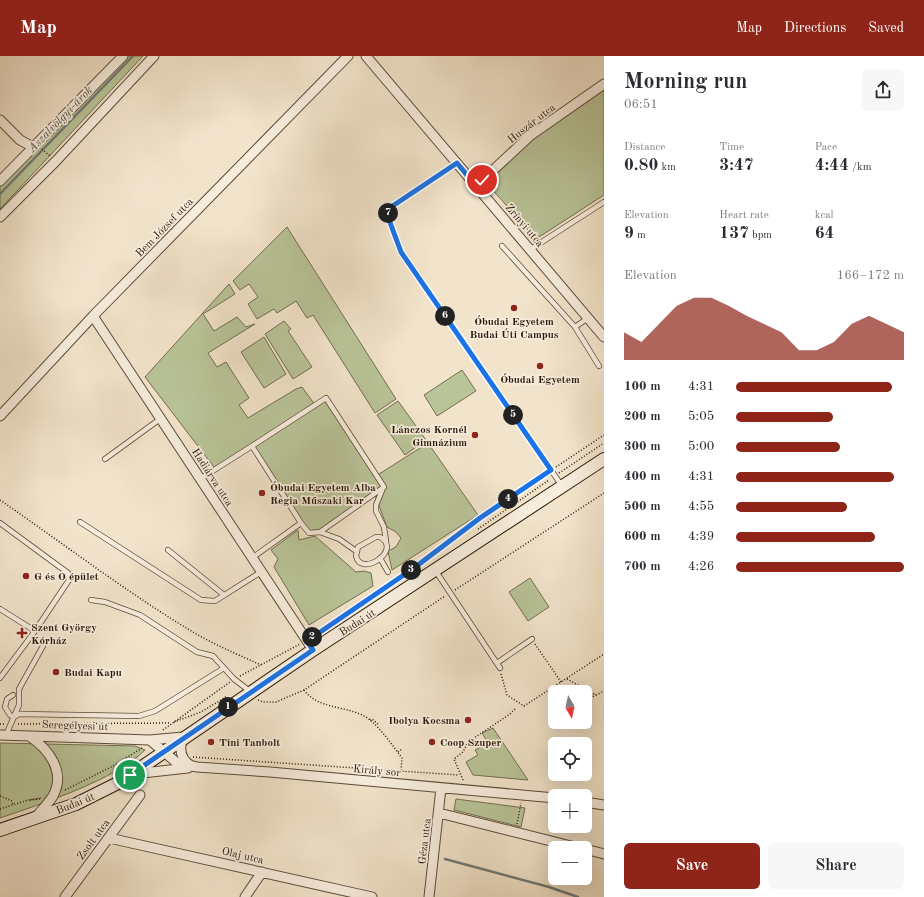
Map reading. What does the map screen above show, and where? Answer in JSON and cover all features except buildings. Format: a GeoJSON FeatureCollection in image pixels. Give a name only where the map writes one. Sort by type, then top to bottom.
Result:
{"type":"FeatureCollection","features":[{"type":"Feature","properties":{"kind":"main road","name":"Budai út"},"geometry":{"type":"LineString","coordinates":[[0,830],[33,820],[94,796],[130,775],[183,737],[252,695],[310,645],[436,570],[604,459]]}},
{"type":"Feature","properties":{"kind":"street"},"geometry":{"type":"LineString","coordinates":[[0,181],[123,56]]}},
{"type":"Feature","properties":{"kind":"street"},"geometry":{"type":"LineString","coordinates":[[0,217],[56,161],[154,56]]}},
{"type":"Feature","properties":{"kind":"street","name":"Bem József utca"},"geometry":{"type":"LineString","coordinates":[[0,416],[94,316],[348,56]]}},
{"type":"Feature","properties":{"kind":"street","name":"Zrínyi utca"},"geometry":{"type":"LineString","coordinates":[[366,56],[604,337]]}},
{"type":"Feature","properties":{"kind":"street","name":"Huszár utca"},"geometry":{"type":"LineString","coordinates":[[476,186],[531,135],[604,84]]}},
{"type":"Feature","properties":{"kind":"street"},"geometry":{"type":"LineString","coordinates":[[0,120],[20,140],[34,146]]}},
{"type":"Feature","properties":{"kind":"street","name":"Hadiárva utca"},"geometry":{"type":"LineString","coordinates":[[94,316],[160,419],[310,645]]}},
{"type":"Feature","properties":{"kind":"street","name":"Seregélyesi út"},"geometry":{"type":"LineString","coordinates":[[3,735],[150,740],[183,737]]}},
{"type":"Feature","properties":{"kind":"street"},"geometry":{"type":"LineString","coordinates":[[28,736],[37,741],[50,754],[56,773],[56,786],[53,796],[33,820]]}},
{"type":"Feature","properties":{"kind":"street"},"geometry":{"type":"LineString","coordinates":[[183,737],[181,746],[182,756],[186,763],[197,767]]}},
{"type":"Feature","properties":{"kind":"street"},"geometry":{"type":"LineString","coordinates":[[150,740],[164,751]]}},
{"type":"Feature","properties":{"kind":"street","name":"Király sor"},"geometry":{"type":"LineString","coordinates":[[164,751],[177,763],[197,767],[270,772],[548,797]]}},
{"type":"Feature","properties":{"kind":"street","name":"Király sor"},"geometry":{"type":"LineString","coordinates":[[130,775],[197,767]]}},
{"type":"Feature","properties":{"kind":"street","name":"Géza utca"},"geometry":{"type":"LineString","coordinates":[[429,897],[441,788]]}},
{"type":"Feature","properties":{"kind":"street","name":"Zsolt utca"},"geometry":{"type":"LineString","coordinates":[[65,897],[140,796]]}},
{"type":"Feature","properties":{"kind":"street"},"geometry":{"type":"LineString","coordinates":[[592,803],[604,804]]}},
{"type":"Feature","properties":{"kind":"street"},"geometry":{"type":"LineString","coordinates":[[439,813],[551,841]]}},
{"type":"Feature","properties":{"kind":"street","name":"Olaj utca"},"geometry":{"type":"LineString","coordinates":[[109,838],[372,897]]}},
{"type":"Feature","properties":{"kind":"street"},"geometry":{"type":"LineString","coordinates":[[592,851],[604,854]]}},
{"type":"Feature","properties":{"kind":"street"},"geometry":{"type":"LineString","coordinates":[[245,897],[262,872]]}},
{"type":"Feature","properties":{"kind":"lane"},"geometry":{"type":"LineString","coordinates":[[457,163],[388,209],[388,217],[401,252],[562,487]]}},
{"type":"Feature","properties":{"kind":"lane"},"geometry":{"type":"LineString","coordinates":[[530,249],[604,202]]}},
{"type":"Feature","properties":{"kind":"lane"},"geometry":{"type":"LineString","coordinates":[[502,246],[575,327],[599,366]]}},
{"type":"Feature","properties":{"kind":"lane"},"geometry":{"type":"LineString","coordinates":[[575,327],[588,318]]}},
{"type":"Feature","properties":{"kind":"lane"},"geometry":{"type":"LineString","coordinates":[[200,479],[326,398],[384,487]]}},
{"type":"Feature","properties":{"kind":"lane"},"geometry":{"type":"LineString","coordinates":[[105,459],[160,419]]}},
{"type":"Feature","properties":{"kind":"lane"},"geometry":{"type":"LineString","coordinates":[[252,446],[301,523],[309,533],[320,532],[339,539],[356,551]]}},
{"type":"Feature","properties":{"kind":"lane"},"geometry":{"type":"LineString","coordinates":[[320,532],[384,487]]}},
{"type":"Feature","properties":{"kind":"lane"},"geometry":{"type":"LineString","coordinates":[[384,487],[376,505],[376,511],[384,527],[386,542],[386,552],[380,558],[366,565],[356,558],[356,551],[358,547],[376,537],[380,537],[386,542]]}},
{"type":"Feature","properties":{"kind":"lane"},"geometry":{"type":"LineString","coordinates":[[80,522],[201,600],[215,601],[261,572]]}},
{"type":"Feature","properties":{"kind":"lane"},"geometry":{"type":"LineString","coordinates":[[0,523],[68,572],[69,580],[35,631],[0,678]]}},
{"type":"Feature","properties":{"kind":"lane"},"geometry":{"type":"LineString","coordinates":[[252,558],[301,523]]}},
{"type":"Feature","properties":{"kind":"lane"},"geometry":{"type":"LineString","coordinates":[[168,550],[224,595]]}},
{"type":"Feature","properties":{"kind":"lane"},"geometry":{"type":"LineString","coordinates":[[380,558],[388,572]]}},
{"type":"Feature","properties":{"kind":"lane"},"geometry":{"type":"LineString","coordinates":[[436,570],[500,668]]}},
{"type":"Feature","properties":{"kind":"lane"},"geometry":{"type":"LineString","coordinates":[[91,600],[105,602],[140,615],[198,652],[213,656],[234,679],[252,695]]}},
{"type":"Feature","properties":{"kind":"lane"},"geometry":{"type":"LineString","coordinates":[[0,608],[35,631]]}},
{"type":"Feature","properties":{"kind":"lane"},"geometry":{"type":"LineString","coordinates":[[497,663],[532,639]]}},
{"type":"Feature","properties":{"kind":"lane"},"geometry":{"type":"LineString","coordinates":[[3,735],[11,724],[19,705],[19,690],[43,646]]}},
{"type":"Feature","properties":{"kind":"lane"},"geometry":{"type":"LineString","coordinates":[[14,717],[19,714],[139,716],[155,711],[224,668]]}},
{"type":"Feature","properties":{"kind":"lane"},"geometry":{"type":"LineString","coordinates":[[13,695],[7,700],[5,707],[10,715],[14,717]]}},
{"type":"Feature","properties":{"kind":"path"},"geometry":{"type":"LineString","coordinates":[[34,146],[56,161]]}},
{"type":"Feature","properties":{"kind":"path"},"geometry":{"type":"LineString","coordinates":[[0,724],[171,723],[234,679],[262,665],[310,645],[480,518],[604,435]]}},
{"type":"Feature","properties":{"kind":"path"},"geometry":{"type":"LineString","coordinates":[[0,500],[67,549],[187,628],[262,665]]}},
{"type":"Feature","properties":{"kind":"path"},"geometry":{"type":"LineString","coordinates":[[532,639],[561,682]]}},
{"type":"Feature","properties":{"kind":"path"},"geometry":{"type":"LineString","coordinates":[[500,668],[506,695],[524,706],[604,654]]}},
{"type":"Feature","properties":{"kind":"path"},"geometry":{"type":"LineString","coordinates":[[566,678],[596,695]]}},
{"type":"Feature","properties":{"kind":"path"},"geometry":{"type":"LineString","coordinates":[[252,695],[263,702],[276,702],[304,690],[309,697],[321,703],[370,720],[372,719],[378,724]]}},
{"type":"Feature","properties":{"kind":"path"},"geometry":{"type":"LineString","coordinates":[[592,697],[604,691]]}},
{"type":"Feature","properties":{"kind":"path"},"geometry":{"type":"LineString","coordinates":[[464,782],[459,775],[454,759],[463,752],[468,742],[510,714],[515,709]]}},
{"type":"Feature","properties":{"kind":"path"},"geometry":{"type":"LineString","coordinates":[[370,720],[402,758],[401,770]]}},
{"type":"Feature","properties":{"kind":"path"},"geometry":{"type":"LineString","coordinates":[[398,752],[402,748]]}},
{"type":"Feature","properties":{"kind":"path"},"geometry":{"type":"LineString","coordinates":[[189,757],[459,775]]}},
{"type":"Feature","properties":{"kind":"path"},"geometry":{"type":"LineString","coordinates":[[515,832],[522,795]]}},
{"type":"Feature","properties":{"kind":"path"},"geometry":{"type":"LineString","coordinates":[[0,796],[12,801],[14,805],[0,809]]}},
{"type":"Feature","properties":{"kind":"green space"},"geometry":{"type":"Polygon","coordinates":[[[123,56],[143,56],[0,209],[0,183],[123,56]]]}},
{"type":"Feature","properties":{"kind":"green space"},"geometry":{"type":"Polygon","coordinates":[[[604,90],[604,195],[536,239],[491,188],[492,176],[534,138],[604,90]]]}},
{"type":"Feature","properties":{"kind":"green space"},"geometry":{"type":"Polygon","coordinates":[[[287,227],[396,399],[375,413],[313,315],[307,318],[296,301],[277,313],[274,309],[257,319],[248,304],[258,297],[249,284],[240,290],[233,281],[287,227]]]}},
{"type":"Feature","properties":{"kind":"green space"},"geometry":{"type":"Polygon","coordinates":[[[229,284],[235,294],[203,314],[214,331],[237,317],[246,327],[255,324],[208,353],[217,367],[226,362],[249,398],[239,405],[248,418],[296,389],[302,387],[315,405],[326,398],[379,478],[379,474],[428,443],[478,515],[392,570],[388,551],[396,547],[401,538],[396,532],[387,527],[375,495],[320,532],[309,533],[251,446],[217,471],[145,377],[229,284]]]}},
{"type":"Feature","properties":{"kind":"green space"},"geometry":{"type":"Polygon","coordinates":[[[284,321],[291,329],[288,331],[312,367],[293,379],[265,334],[284,321]]]}},
{"type":"Feature","properties":{"kind":"green space"},"geometry":{"type":"Polygon","coordinates":[[[264,337],[286,374],[264,388],[241,352],[264,337]]]}},
{"type":"Feature","properties":{"kind":"green space"},"geometry":{"type":"Polygon","coordinates":[[[462,370],[476,391],[437,416],[424,395],[462,370]]]}},
{"type":"Feature","properties":{"kind":"green space"},"geometry":{"type":"Polygon","coordinates":[[[398,401],[426,440],[405,455],[377,415],[398,401]]]}},
{"type":"Feature","properties":{"kind":"green space"},"geometry":{"type":"Polygon","coordinates":[[[298,530],[299,540],[315,536],[356,572],[364,571],[371,573],[373,586],[309,625],[274,567],[278,559],[271,550],[298,530]]]}},
{"type":"Feature","properties":{"kind":"green space"},"geometry":{"type":"Polygon","coordinates":[[[530,578],[549,607],[528,621],[509,592],[530,578]]]}},
{"type":"Feature","properties":{"kind":"green space"},"geometry":{"type":"Polygon","coordinates":[[[493,728],[528,780],[473,775],[466,762],[478,755],[475,750],[488,743],[482,733],[493,728]]]}},
{"type":"Feature","properties":{"kind":"green space"},"geometry":{"type":"Polygon","coordinates":[[[0,743],[135,746],[145,750],[132,761],[97,781],[77,790],[0,818],[0,743]]]}},
{"type":"Feature","properties":{"kind":"green space"},"geometry":{"type":"Polygon","coordinates":[[[456,799],[525,808],[521,827],[454,810],[456,799]]]}},
{"type":"Feature","properties":{"kind":"waterway","name":"Aszalvölgyi-árok"},"geometry":{"type":"LineString","coordinates":[[0,194],[133,56]]}},
{"type":"Feature","properties":{"kind":"waterway"},"geometry":{"type":"LineString","coordinates":[[445,859],[549,887],[578,897]]}},
{"type":"Feature","properties":{"kind":"place","name":"Óbudai Egyetem Budai Úti Campus"},"geometry":{"type":"Point","coordinates":[514,308]}},
{"type":"Feature","properties":{"kind":"place","name":"Óbudai Egyetem"},"geometry":{"type":"Point","coordinates":[540,366]}},
{"type":"Feature","properties":{"kind":"place","name":"Lánczos Kornél Gimnázium"},"geometry":{"type":"Point","coordinates":[475,435]}},
{"type":"Feature","properties":{"kind":"place","name":"Óbudai Egyetem Alba Regia Műszaki Kar"},"geometry":{"type":"Point","coordinates":[262,493]}},
{"type":"Feature","properties":{"kind":"place","name":"G és O épület"},"geometry":{"type":"Point","coordinates":[26,576]}},
{"type":"Feature","properties":{"kind":"place","name":"Szent György Kórház"},"geometry":{"type":"Point","coordinates":[22,633]}},
{"type":"Feature","properties":{"kind":"place","name":"Budai Kapu"},"geometry":{"type":"Point","coordinates":[56,672]}},
{"type":"Feature","properties":{"kind":"place","name":"Ibolya Kocsma"},"geometry":{"type":"Point","coordinates":[468,720]}},
{"type":"Feature","properties":{"kind":"place","name":"Tini Tanbolt"},"geometry":{"type":"Point","coordinates":[211,742]}},
{"type":"Feature","properties":{"kind":"place","name":"Coop Szuper"},"geometry":{"type":"Point","coordinates":[432,742]}},
{"type":"Feature","properties":{"kind":"route"},"geometry":{"type":"LineString","coordinates":[[130,775],[183,737],[313,650],[307,641],[414,568],[480,518],[551,470],[401,252],[388,217],[388,209],[457,163],[476,186],[482,180]]}}]}
